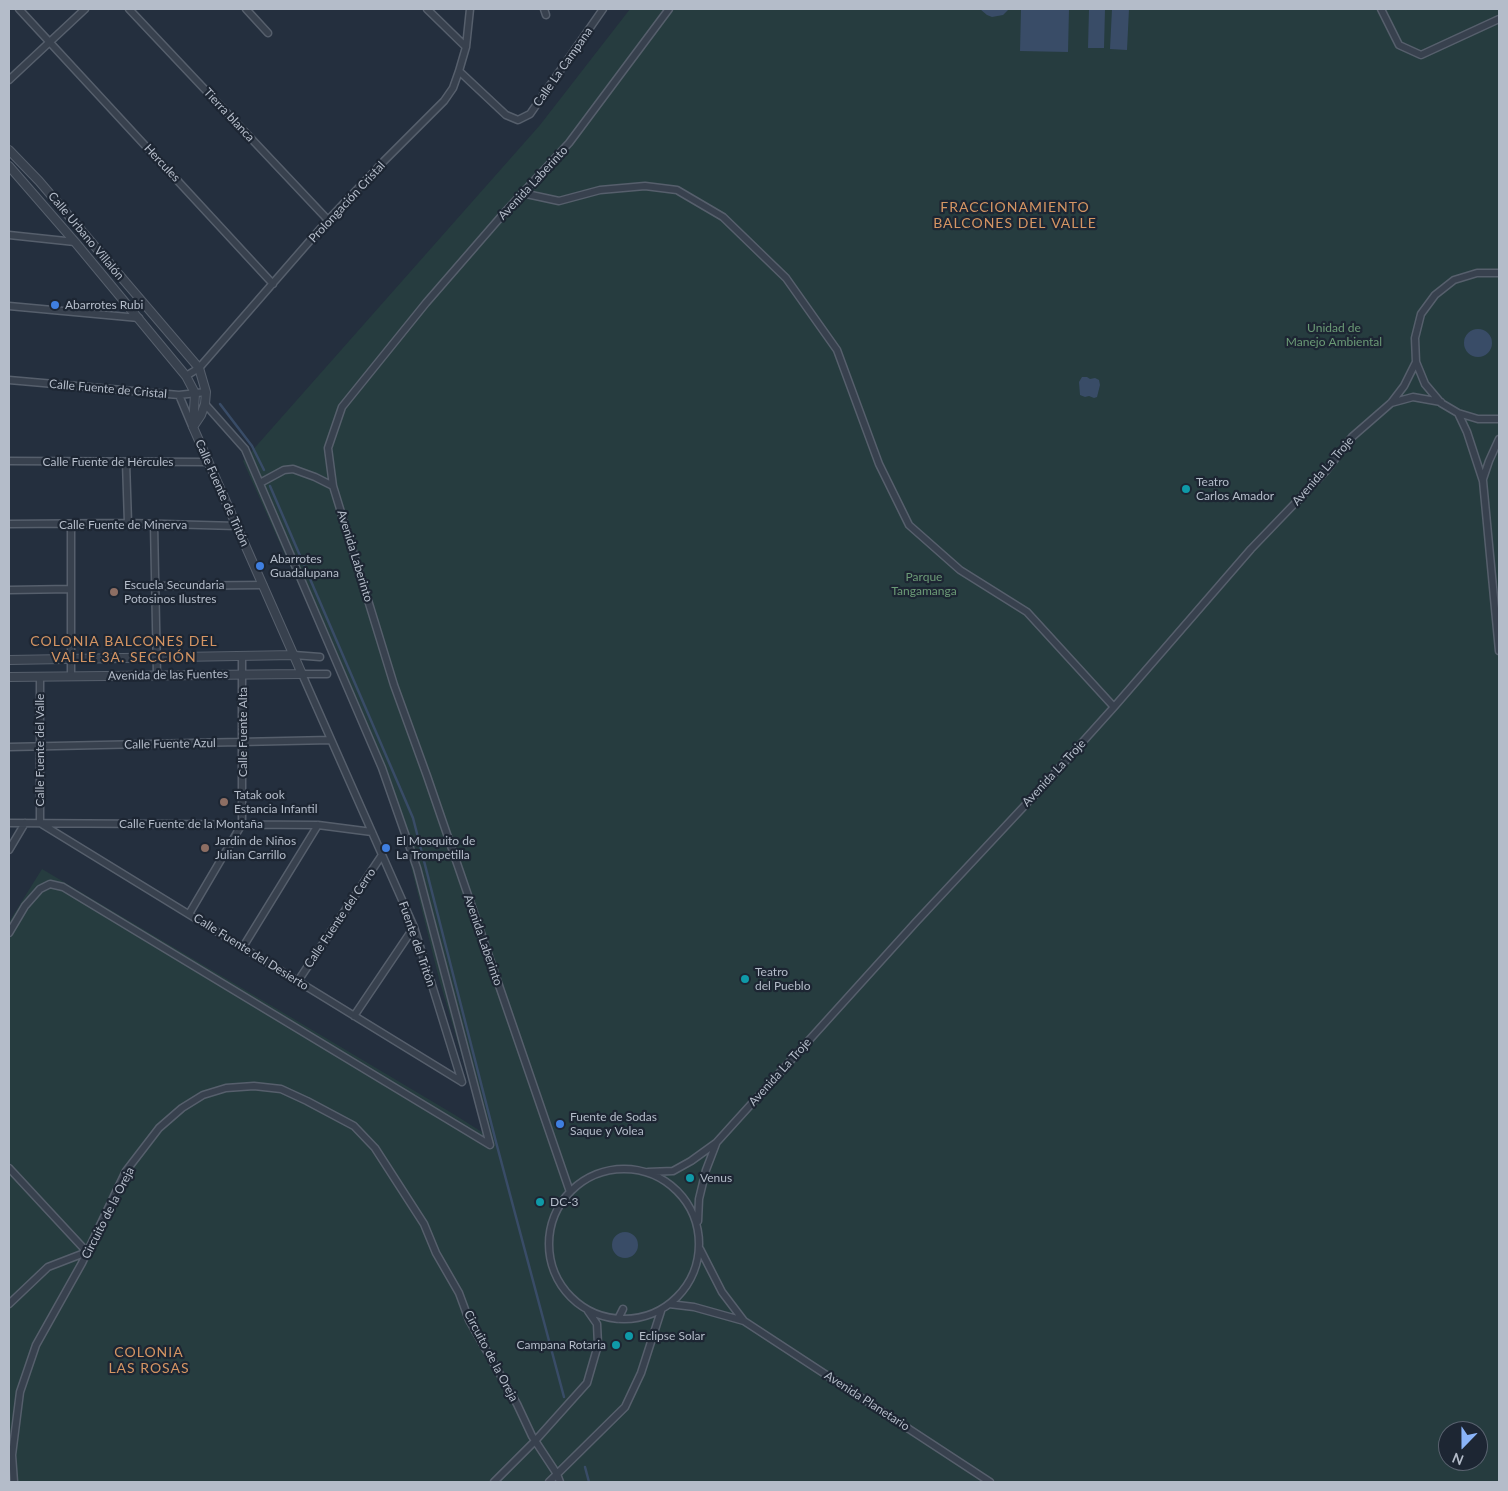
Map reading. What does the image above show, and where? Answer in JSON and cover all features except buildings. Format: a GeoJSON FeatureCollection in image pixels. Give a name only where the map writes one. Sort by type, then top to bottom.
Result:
{"type":"FeatureCollection","features":[{"type":"Feature","properties":{"kind":"street","name":"Hercules"},"geometry":{"type":"LineString","coordinates":[[19,9],[273,284]]}},
{"type":"Feature","properties":{"kind":"street"},"geometry":{"type":"LineString","coordinates":[[9,80],[51,43],[85,9]]}},
{"type":"Feature","properties":{"kind":"street","name":"Tierra blanca"},"geometry":{"type":"LineString","coordinates":[[129,9],[328,220]]}},
{"type":"Feature","properties":{"kind":"street"},"geometry":{"type":"LineString","coordinates":[[246,9],[268,33]]}},
{"type":"Feature","properties":{"kind":"street"},"geometry":{"type":"LineString","coordinates":[[426,9],[466,47]]}},
{"type":"Feature","properties":{"kind":"street","name":"Prolongación Cristal"},"geometry":{"type":"LineString","coordinates":[[186,376],[199,368],[328,220],[444,102],[453,88],[466,47],[470,9]]}},
{"type":"Feature","properties":{"kind":"street","name":"Calle La Campana"},"geometry":{"type":"LineString","coordinates":[[459,71],[506,115],[518,120],[530,114],[603,9]]}},
{"type":"Feature","properties":{"kind":"street","name":"Avenida Laberinto"},"geometry":{"type":"LineString","coordinates":[[570,1192],[394,685],[333,486],[328,448],[342,407],[426,303],[569,143],[669,9]]}},
{"type":"Feature","properties":{"kind":"street"},"geometry":{"type":"LineString","coordinates":[[1381,9],[1399,45],[1421,55],[1499,19]]}},
{"type":"Feature","properties":{"kind":"street","name":"Calle Urbano Villalón"},"geometry":{"type":"LineString","coordinates":[[10,153],[39,181],[199,368],[206,392],[205,404],[201,415],[193,427]]}},
{"type":"Feature","properties":{"kind":"street","name":"Calle Urbano Villalón"},"geometry":{"type":"LineString","coordinates":[[9,166],[139,318],[186,376],[195,394]]}},
{"type":"Feature","properties":{"kind":"street"},"geometry":{"type":"LineString","coordinates":[[522,194],[559,201],[600,190],[645,186],[677,190],[723,217],[786,278],[837,350],[879,464],[909,525],[960,570],[1027,612],[1114,707]]}},
{"type":"Feature","properties":{"kind":"street"},"geometry":{"type":"LineString","coordinates":[[9,236],[75,242]]}},
{"type":"Feature","properties":{"kind":"street"},"geometry":{"type":"LineString","coordinates":[[1499,273],[1477,273],[1454,280],[1435,295],[1422,314],[1415,338],[1416,362],[1425,384],[1441,403],[1458,413],[1478,419],[1499,419]]}},
{"type":"Feature","properties":{"kind":"street"},"geometry":{"type":"LineString","coordinates":[[9,306],[139,318]]}},
{"type":"Feature","properties":{"kind":"street","name":"Avenida La Troje"},"geometry":{"type":"LineString","coordinates":[[648,1172],[673,1172],[716,1143],[916,922],[1043,786],[1251,549],[1324,472],[1352,437],[1391,403],[1404,386],[1416,362]]}},
{"type":"Feature","properties":{"kind":"street","name":"Calle Fuente de Cristal"},"geometry":{"type":"LineString","coordinates":[[9,380],[179,395],[206,392]]}},
{"type":"Feature","properties":{"kind":"street"},"geometry":{"type":"LineString","coordinates":[[193,427],[195,394]]}},
{"type":"Feature","properties":{"kind":"street","name":"Calle Fuente de Tritón"},"geometry":{"type":"LineString","coordinates":[[179,395],[302,674]]}},
{"type":"Feature","properties":{"kind":"street","name":"Avenida La Troje"},"geometry":{"type":"LineString","coordinates":[[1391,403],[1413,397],[1441,403]]}},
{"type":"Feature","properties":{"kind":"street"},"geometry":{"type":"LineString","coordinates":[[9,933],[26,906],[40,889],[50,884],[63,886],[490,1145],[417,868],[382,768],[245,449],[205,404]]}},
{"type":"Feature","properties":{"kind":"street"},"geometry":{"type":"LineString","coordinates":[[1458,413],[1467,432],[1483,480],[1499,651]]}},
{"type":"Feature","properties":{"kind":"street"},"geometry":{"type":"LineString","coordinates":[[1483,480],[1489,460],[1499,439]]}},
{"type":"Feature","properties":{"kind":"street","name":"Calle Fuente de Hércules"},"geometry":{"type":"LineString","coordinates":[[9,461],[208,462]]}},
{"type":"Feature","properties":{"kind":"street"},"geometry":{"type":"LineString","coordinates":[[126,462],[128,523]]}},
{"type":"Feature","properties":{"kind":"street"},"geometry":{"type":"LineString","coordinates":[[260,483],[284,470],[293,470],[315,477],[333,486]]}},
{"type":"Feature","properties":{"kind":"street","name":"Calle Fuente de Minerva"},"geometry":{"type":"LineString","coordinates":[[9,524],[128,523],[237,526]]}},
{"type":"Feature","properties":{"kind":"street"},"geometry":{"type":"LineString","coordinates":[[71,524],[71,676]]}},
{"type":"Feature","properties":{"kind":"street"},"geometry":{"type":"LineString","coordinates":[[154,524],[157,675]]}},
{"type":"Feature","properties":{"kind":"street"},"geometry":{"type":"LineString","coordinates":[[155,586],[263,585]]}},
{"type":"Feature","properties":{"kind":"street"},"geometry":{"type":"LineString","coordinates":[[9,590],[71,589]]}},
{"type":"Feature","properties":{"kind":"street","name":"Avenida de las Fuentes"},"geometry":{"type":"LineString","coordinates":[[9,660],[294,655],[320,657]]}},
{"type":"Feature","properties":{"kind":"street","name":"Calle Fuente Alta"},"geometry":{"type":"LineString","coordinates":[[189,914],[242,824],[242,656]]}},
{"type":"Feature","properties":{"kind":"street","name":"Fuente del Tritón"},"geometry":{"type":"LineString","coordinates":[[302,674],[414,927],[462,1082]]}},
{"type":"Feature","properties":{"kind":"street","name":"Avenida de las Fuentes"},"geometry":{"type":"LineString","coordinates":[[9,677],[328,674]]}},
{"type":"Feature","properties":{"kind":"street","name":"Calle Fuente del Valle"},"geometry":{"type":"LineString","coordinates":[[40,677],[40,823]]}},
{"type":"Feature","properties":{"kind":"street","name":"Calle Fuente Azul"},"geometry":{"type":"LineString","coordinates":[[9,747],[331,740]]}},
{"type":"Feature","properties":{"kind":"street","name":"Calle Fuente de la Montaña"},"geometry":{"type":"LineString","coordinates":[[9,823],[318,825],[372,832]]}},
{"type":"Feature","properties":{"kind":"street","name":"Calle Fuente del Valle"},"geometry":{"type":"LineString","coordinates":[[9,850],[25,823]]}},
{"type":"Feature","properties":{"kind":"street","name":"Calle Fuente del Desierto"},"geometry":{"type":"LineString","coordinates":[[40,823],[462,1082]]}},
{"type":"Feature","properties":{"kind":"street"},"geometry":{"type":"LineString","coordinates":[[243,947],[318,825]]}},
{"type":"Feature","properties":{"kind":"street","name":"Calle Fuente del Cerro"},"geometry":{"type":"LineString","coordinates":[[298,981],[382,855]]}},
{"type":"Feature","properties":{"kind":"street"},"geometry":{"type":"LineString","coordinates":[[354,1016],[414,927]]}},
{"type":"Feature","properties":{"kind":"street","name":"Circuito de la Oreja"},"geometry":{"type":"LineString","coordinates":[[14,1482],[12,1455],[20,1392],[36,1344],[87,1252],[126,1172],[160,1128],[182,1108],[203,1095],[226,1088],[254,1086],[281,1089],[354,1126],[375,1148],[424,1224],[436,1253],[459,1293],[469,1320],[517,1404],[535,1441],[560,1482]]}},
{"type":"Feature","properties":{"kind":"street","name":"Avenida La Troje"},"geometry":{"type":"LineString","coordinates":[[697,1223],[699,1199],[706,1170],[716,1143]]}},
{"type":"Feature","properties":{"kind":"street"},"geometry":{"type":"LineString","coordinates":[[9,1168],[87,1252],[48,1267],[9,1304]]}},
{"type":"Feature","properties":{"kind":"street"},"geometry":{"type":"LineString","coordinates":[[623,1168],[648,1172],[670,1183],[687,1201],[697,1223],[700,1249],[695,1273],[681,1295],[661,1311],[637,1319],[612,1319],[588,1310],[568,1294],[554,1274],[548,1250],[551,1225],[560,1203],[577,1184],[599,1172],[623,1168]]}},
{"type":"Feature","properties":{"kind":"street","name":"Avenida Planetario"},"geometry":{"type":"LineString","coordinates":[[700,1249],[722,1292],[744,1321]]}},
{"type":"Feature","properties":{"kind":"street","name":"Avenida Planetario"},"geometry":{"type":"LineString","coordinates":[[669,1304],[694,1307],[744,1321],[990,1482]]}},
{"type":"Feature","properties":{"kind":"street"},"geometry":{"type":"LineString","coordinates":[[618,1319],[623,1309]]}},
{"type":"Feature","properties":{"kind":"street"},"geometry":{"type":"LineString","coordinates":[[494,1482],[535,1441],[587,1383],[598,1345],[597,1324],[588,1310]]}},
{"type":"Feature","properties":{"kind":"street"},"geometry":{"type":"LineString","coordinates":[[549,1482],[625,1407],[641,1373],[661,1311]]}},
{"type":"Feature","properties":{"kind":"green space","name":"Parque Tangamanga"},"geometry":{"type":"Polygon","coordinates":[[[630,9],[1499,9],[1499,1482],[9,1482],[9,922],[42,869],[485,1134],[439,979],[405,842],[396,814],[356,713],[243,461],[540,125],[630,9]]]}},
{"type":"Feature","properties":{"kind":"water"},"geometry":{"type":"Polygon","coordinates":[[[980,9],[1009,9],[1003,15],[992,17],[980,9]]]}},
{"type":"Feature","properties":{"kind":"water"},"geometry":{"type":"Polygon","coordinates":[[[1021,9],[1069,9],[1068,52],[1020,51],[1021,9]]]}},
{"type":"Feature","properties":{"kind":"water"},"geometry":{"type":"Polygon","coordinates":[[[1089,9],[1105,9],[1104,48],[1088,48],[1089,9]]]}},
{"type":"Feature","properties":{"kind":"water"},"geometry":{"type":"Polygon","coordinates":[[[1112,9],[1129,9],[1127,50],[1110,49],[1112,9]]]}},
{"type":"Feature","properties":{"kind":"water"},"geometry":{"type":"Polygon","coordinates":[[[1478,329],[1488,333],[1492,343],[1488,353],[1478,357],[1468,353],[1464,343],[1468,333],[1478,329]]]}},
{"type":"Feature","properties":{"kind":"water"},"geometry":{"type":"Polygon","coordinates":[[[1082,377],[1099,380],[1100,385],[1097,397],[1080,395],[1079,382],[1082,377]]]}},
{"type":"Feature","properties":{"kind":"water"},"geometry":{"type":"Polygon","coordinates":[[[625,1232],[634,1236],[638,1245],[634,1254],[625,1258],[616,1254],[612,1245],[616,1236],[625,1232]]]}},
{"type":"Feature","properties":{"kind":"waterway"},"geometry":{"type":"LineString","coordinates":[[220,404],[252,446],[264,470]]}},
{"type":"Feature","properties":{"kind":"waterway"},"geometry":{"type":"LineString","coordinates":[[270,486],[413,818],[564,1397]]}},
{"type":"Feature","properties":{"kind":"waterway"},"geometry":{"type":"LineString","coordinates":[[585,1467],[589,1482]]}},
{"type":"Feature","properties":{"kind":"place","name":"Abarrotes Rubi"},"geometry":{"type":"Point","coordinates":[55,305]}},
{"type":"Feature","properties":{"kind":"place","name":"Teatro Carlos Amador"},"geometry":{"type":"Point","coordinates":[1186,489]}},
{"type":"Feature","properties":{"kind":"place","name":"Abarrotes Guadalupana"},"geometry":{"type":"Point","coordinates":[260,566]}},
{"type":"Feature","properties":{"kind":"place","name":"Escuela Secundaria Potosinos Ilustres"},"geometry":{"type":"Point","coordinates":[114,592]}},
{"type":"Feature","properties":{"kind":"place","name":"Tatak ook Estancia Infantil"},"geometry":{"type":"Point","coordinates":[224,802]}},
{"type":"Feature","properties":{"kind":"place","name":"Jardin de Niños Julian Carrillo"},"geometry":{"type":"Point","coordinates":[205,848]}},
{"type":"Feature","properties":{"kind":"place","name":"El Mosquito de La Trompetilla"},"geometry":{"type":"Point","coordinates":[386,848]}},
{"type":"Feature","properties":{"kind":"place","name":"Teatro del Pueblo"},"geometry":{"type":"Point","coordinates":[745,979]}},
{"type":"Feature","properties":{"kind":"place","name":"Fuente de Sodas Saque y Volea"},"geometry":{"type":"Point","coordinates":[560,1124]}},
{"type":"Feature","properties":{"kind":"place","name":"Venus"},"geometry":{"type":"Point","coordinates":[690,1178]}},
{"type":"Feature","properties":{"kind":"place","name":"DC-3"},"geometry":{"type":"Point","coordinates":[540,1202]}},
{"type":"Feature","properties":{"kind":"place","name":"Eclipse Solar"},"geometry":{"type":"Point","coordinates":[629,1336]}},
{"type":"Feature","properties":{"kind":"place","name":"Campana Rotaria"},"geometry":{"type":"Point","coordinates":[616,1345]}},
{"type":"Feature","properties":{"kind":"district","name":"FRACCIONAMIENTO BALCONES DEL VALLE"},"geometry":{"type":"Point","coordinates":[1015,216]}},
{"type":"Feature","properties":{"kind":"district","name":"COLONIA BALCONES DEL VALLE 3A. SECCIÓN"},"geometry":{"type":"Point","coordinates":[124,650]}},
{"type":"Feature","properties":{"kind":"district","name":"COLONIA LAS ROSAS"},"geometry":{"type":"Point","coordinates":[149,1360]}},
{"type":"Feature","properties":{"kind":"park label","name":"Unidad de Manejo Ambiental"},"geometry":{"type":"Point","coordinates":[1334,335]}}]}
